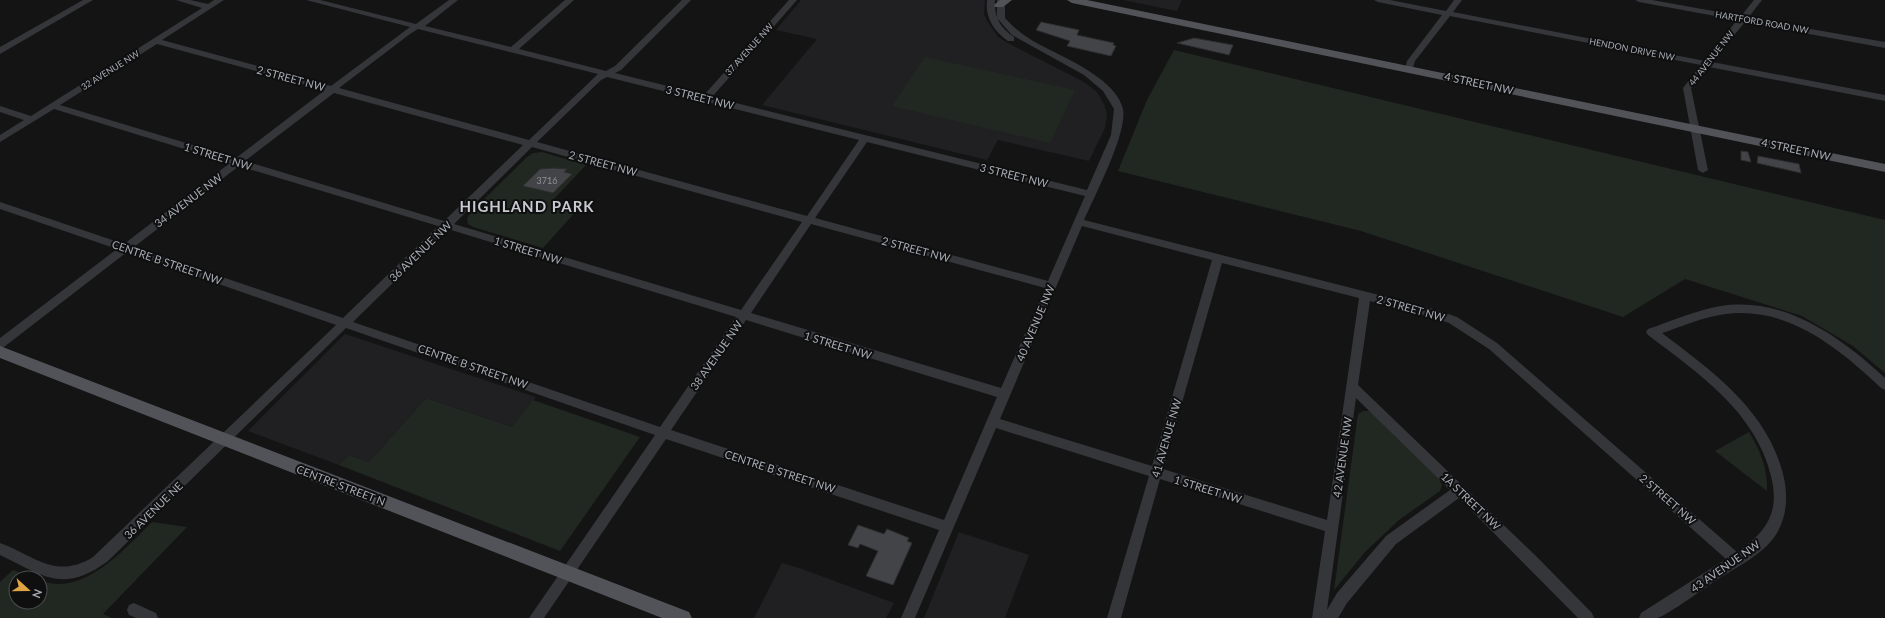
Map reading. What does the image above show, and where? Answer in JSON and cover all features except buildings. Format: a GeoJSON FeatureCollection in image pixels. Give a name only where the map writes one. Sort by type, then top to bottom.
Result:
{"type":"FeatureCollection","features":[{"type":"Feature","properties":{"kind":"main road","name":"4 STREET NW"},"geometry":{"type":"LineString","coordinates":[[1072,0],[1885,168]]}},
{"type":"Feature","properties":{"kind":"main road","name":"CENTRE STREET N"},"geometry":{"type":"LineString","coordinates":[[0,352],[683,618]]}},
{"type":"Feature","properties":{"kind":"street"},"geometry":{"type":"LineString","coordinates":[[0,51],[89,0]]}},
{"type":"Feature","properties":{"kind":"street"},"geometry":{"type":"LineString","coordinates":[[180,0],[209,7]]}},
{"type":"Feature","properties":{"kind":"street","name":"32 AVENUE NW"},"geometry":{"type":"LineString","coordinates":[[0,140],[220,0]]}},
{"type":"Feature","properties":{"kind":"street","name":"3 STREET NW"},"geometry":{"type":"LineString","coordinates":[[310,0],[334,2],[417,27],[1090,194]]}},
{"type":"Feature","properties":{"kind":"street","name":"34 AVENUE NW"},"geometry":{"type":"LineString","coordinates":[[0,344],[407,32],[417,27],[454,0]]}},
{"type":"Feature","properties":{"kind":"street"},"geometry":{"type":"LineString","coordinates":[[513,50],[570,0]]}},
{"type":"Feature","properties":{"kind":"street","name":"36 AVENUE NW"},"geometry":{"type":"LineString","coordinates":[[226,440],[598,78],[618,68],[687,0]]}},
{"type":"Feature","properties":{"kind":"street","name":"37 AVENUE NW"},"geometry":{"type":"LineString","coordinates":[[706,98],[793,0]]}},
{"type":"Feature","properties":{"kind":"street","name":"HENDON DRIVE NW"},"geometry":{"type":"LineString","coordinates":[[1378,0],[1885,98]]}},
{"type":"Feature","properties":{"kind":"street"},"geometry":{"type":"LineString","coordinates":[[1409,69],[1411,61],[1458,0]]}},
{"type":"Feature","properties":{"kind":"street","name":"HARTFORD ROAD NW"},"geometry":{"type":"LineString","coordinates":[[1639,0],[1885,45]]}},
{"type":"Feature","properties":{"kind":"street","name":"44 AVENUE NW"},"geometry":{"type":"LineString","coordinates":[[1703,170],[1687,88],[1708,64],[1741,18],[1758,0]]}},
{"type":"Feature","properties":{"kind":"street","name":"40 AVENUE NW"},"geometry":{"type":"LineString","coordinates":[[908,618],[1119,128],[1118,107],[1111,94],[1096,78],[1050,54],[1040,54],[1002,33],[992,16],[1000,1]]}},
{"type":"Feature","properties":{"kind":"street","name":"2 STREET NW"},"geometry":{"type":"LineString","coordinates":[[156,41],[1051,286]]}},
{"type":"Feature","properties":{"kind":"street","name":"1 STREET NW"},"geometry":{"type":"LineString","coordinates":[[52,106],[1004,394]]}},
{"type":"Feature","properties":{"kind":"street"},"geometry":{"type":"LineString","coordinates":[[0,109],[32,119]]}},
{"type":"Feature","properties":{"kind":"street","name":"38 AVENUE NW"},"geometry":{"type":"LineString","coordinates":[[536,618],[865,138]]}},
{"type":"Feature","properties":{"kind":"street","name":"CENTRE B STREET NW"},"geometry":{"type":"LineString","coordinates":[[0,205],[663,432],[947,527]]}},
{"type":"Feature","properties":{"kind":"street","name":"2 STREET NW"},"geometry":{"type":"LineString","coordinates":[[1078,222],[1434,313],[1453,320],[1485,339],[1737,560]]}},
{"type":"Feature","properties":{"kind":"street","name":"41 AVENUE NW"},"geometry":{"type":"LineString","coordinates":[[1114,618],[1218,258]]}},
{"type":"Feature","properties":{"kind":"street","name":"42 AVENUE NW"},"geometry":{"type":"LineString","coordinates":[[1319,618],[1365,295]]}},
{"type":"Feature","properties":{"kind":"street","name":"43 AVENUE NW"},"geometry":{"type":"LineString","coordinates":[[1646,618],[1737,560],[1765,537],[1771,529],[1779,511],[1780,490],[1772,456],[1751,419],[1730,395],[1652,332],[1721,310],[1740,308],[1772,313],[1800,322],[1830,338],[1859,361],[1885,385]]}},
{"type":"Feature","properties":{"kind":"street","name":"1A STREET NW"},"geometry":{"type":"LineString","coordinates":[[1353,386],[1533,562],[1587,618]]}},
{"type":"Feature","properties":{"kind":"street","name":"1 STREET NW"},"geometry":{"type":"LineString","coordinates":[[992,422],[1332,527]]}},
{"type":"Feature","properties":{"kind":"street","name":"36 AVENUE NE"},"geometry":{"type":"LineString","coordinates":[[0,549],[53,573],[63,575],[75,573],[90,567],[104,557],[226,440]]}},
{"type":"Feature","properties":{"kind":"street"},"geometry":{"type":"LineString","coordinates":[[1330,618],[1342,598],[1391,540],[1459,491]]}},
{"type":"Feature","properties":{"kind":"street"},"geometry":{"type":"LineString","coordinates":[[134,610],[151,618]]}},
{"type":"Feature","properties":{"kind":"shaded area"},"geometry":{"type":"Polygon","coordinates":[[[801,0],[985,0],[984,14],[998,37],[1084,82],[1097,92],[1104,104],[1107,114],[1105,128],[1089,161],[998,140],[987,160],[762,105],[817,39],[776,30],[801,0]]]}},
{"type":"Feature","properties":{"kind":"shaded area"},"geometry":{"type":"Polygon","coordinates":[[[1123,0],[1182,0],[1177,11],[1123,0]]]}},
{"type":"Feature","properties":{"kind":"shaded area"},"geometry":{"type":"Polygon","coordinates":[[[1174,50],[1885,220],[1885,373],[1853,346],[1802,316],[1685,279],[1623,317],[1361,231],[1118,171],[1147,100],[1174,50]]]}},
{"type":"Feature","properties":{"kind":"shaded area"},"geometry":{"type":"Polygon","coordinates":[[[925,57],[1075,90],[1050,143],[892,106],[925,57]]]}},
{"type":"Feature","properties":{"kind":"shaded area"},"geometry":{"type":"Polygon","coordinates":[[[542,152],[586,165],[553,200],[579,208],[543,248],[473,227],[468,224],[467,218],[474,209],[527,157],[533,153],[542,152]]]}},
{"type":"Feature","properties":{"kind":"shaded area"},"geometry":{"type":"Polygon","coordinates":[[[345,334],[536,397],[512,427],[426,398],[369,462],[349,455],[339,465],[248,431],[345,334]]]}},
{"type":"Feature","properties":{"kind":"shaded area"},"geometry":{"type":"Polygon","coordinates":[[[426,398],[512,427],[533,400],[640,437],[560,551],[339,465],[349,455],[369,462],[426,398]]]}},
{"type":"Feature","properties":{"kind":"shaded area"},"geometry":{"type":"Polygon","coordinates":[[[1363,411],[1369,411],[1375,414],[1439,479],[1442,485],[1440,491],[1399,520],[1365,552],[1334,590],[1358,414],[1363,411]]]}},
{"type":"Feature","properties":{"kind":"shaded area"},"geometry":{"type":"Polygon","coordinates":[[[1749,432],[1757,446],[1765,467],[1767,491],[1715,451],[1749,432]]]}},
{"type":"Feature","properties":{"kind":"shaded area"},"geometry":{"type":"Polygon","coordinates":[[[152,522],[187,527],[103,614],[112,618],[0,618],[0,582],[8,575],[8,610],[48,610],[48,582],[56,584],[71,582],[87,577],[102,568],[129,545],[152,522]]]}},
{"type":"Feature","properties":{"kind":"shaded area"},"geometry":{"type":"Polygon","coordinates":[[[959,532],[1029,555],[1005,618],[924,618],[959,532]]]}},
{"type":"Feature","properties":{"kind":"shaded area"},"geometry":{"type":"Polygon","coordinates":[[[782,563],[894,603],[886,618],[754,618],[782,563]]]}},
{"type":"Feature","properties":{"kind":"district","name":"HIGHLAND PARK"},"geometry":{"type":"Point","coordinates":[527,206]}}]}
